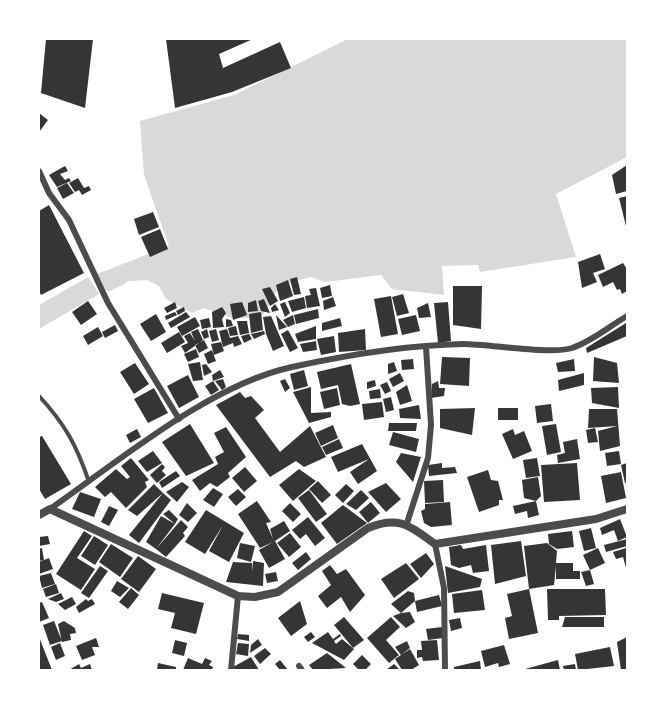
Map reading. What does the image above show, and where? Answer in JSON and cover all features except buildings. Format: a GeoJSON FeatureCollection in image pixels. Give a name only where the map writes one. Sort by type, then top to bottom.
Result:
{"type":"FeatureCollection","features":[{"type":"Feature","properties":{"kind":"street"},"geometry":{"type":"LineString","coordinates":[[39,171],[49,193],[69,220],[108,303],[179,419]]}},
{"type":"Feature","properties":{"kind":"street"},"geometry":{"type":"LineString","coordinates":[[39,515],[179,419],[239,385],[267,374],[360,354],[426,347],[464,344],[570,348],[627,316]]}},
{"type":"Feature","properties":{"kind":"street"},"geometry":{"type":"LineString","coordinates":[[407,523],[428,458],[431,425],[426,347]]}},
{"type":"Feature","properties":{"kind":"street"},"geometry":{"type":"LineString","coordinates":[[50,509],[238,596],[255,597],[278,592],[368,528],[383,522],[407,523],[435,544],[444,588],[445,670]]}},
{"type":"Feature","properties":{"kind":"street"},"geometry":{"type":"LineString","coordinates":[[435,544],[596,519],[627,509]]}},
{"type":"Feature","properties":{"kind":"street"},"geometry":{"type":"LineString","coordinates":[[231,670],[238,596]]}},
{"type":"Feature","properties":{"kind":"lane"},"geometry":{"type":"LineString","coordinates":[[39,396],[59,418],[79,451],[89,482]]}},
{"type":"Feature","properties":{"kind":"shaded area"},"geometry":{"type":"Polygon","coordinates":[[[348,39],[627,39],[627,157],[556,194],[576,257],[480,272],[478,265],[442,266],[444,295],[392,289],[381,275],[325,282],[311,277],[292,282],[277,291],[261,318],[232,318],[204,308],[192,313],[166,299],[159,286],[147,280],[119,282],[106,291],[97,274],[169,246],[144,175],[140,121],[234,95],[348,39]]]}},
{"type":"Feature","properties":{"kind":"shaded area"},"geometry":{"type":"Polygon","coordinates":[[[88,277],[99,294],[39,329],[39,305],[88,277]]]}},
{"type":"Feature","properties":{"kind":"waterway"},"geometry":{"type":"LineString","coordinates":[[109,289],[125,281]]}}]}
